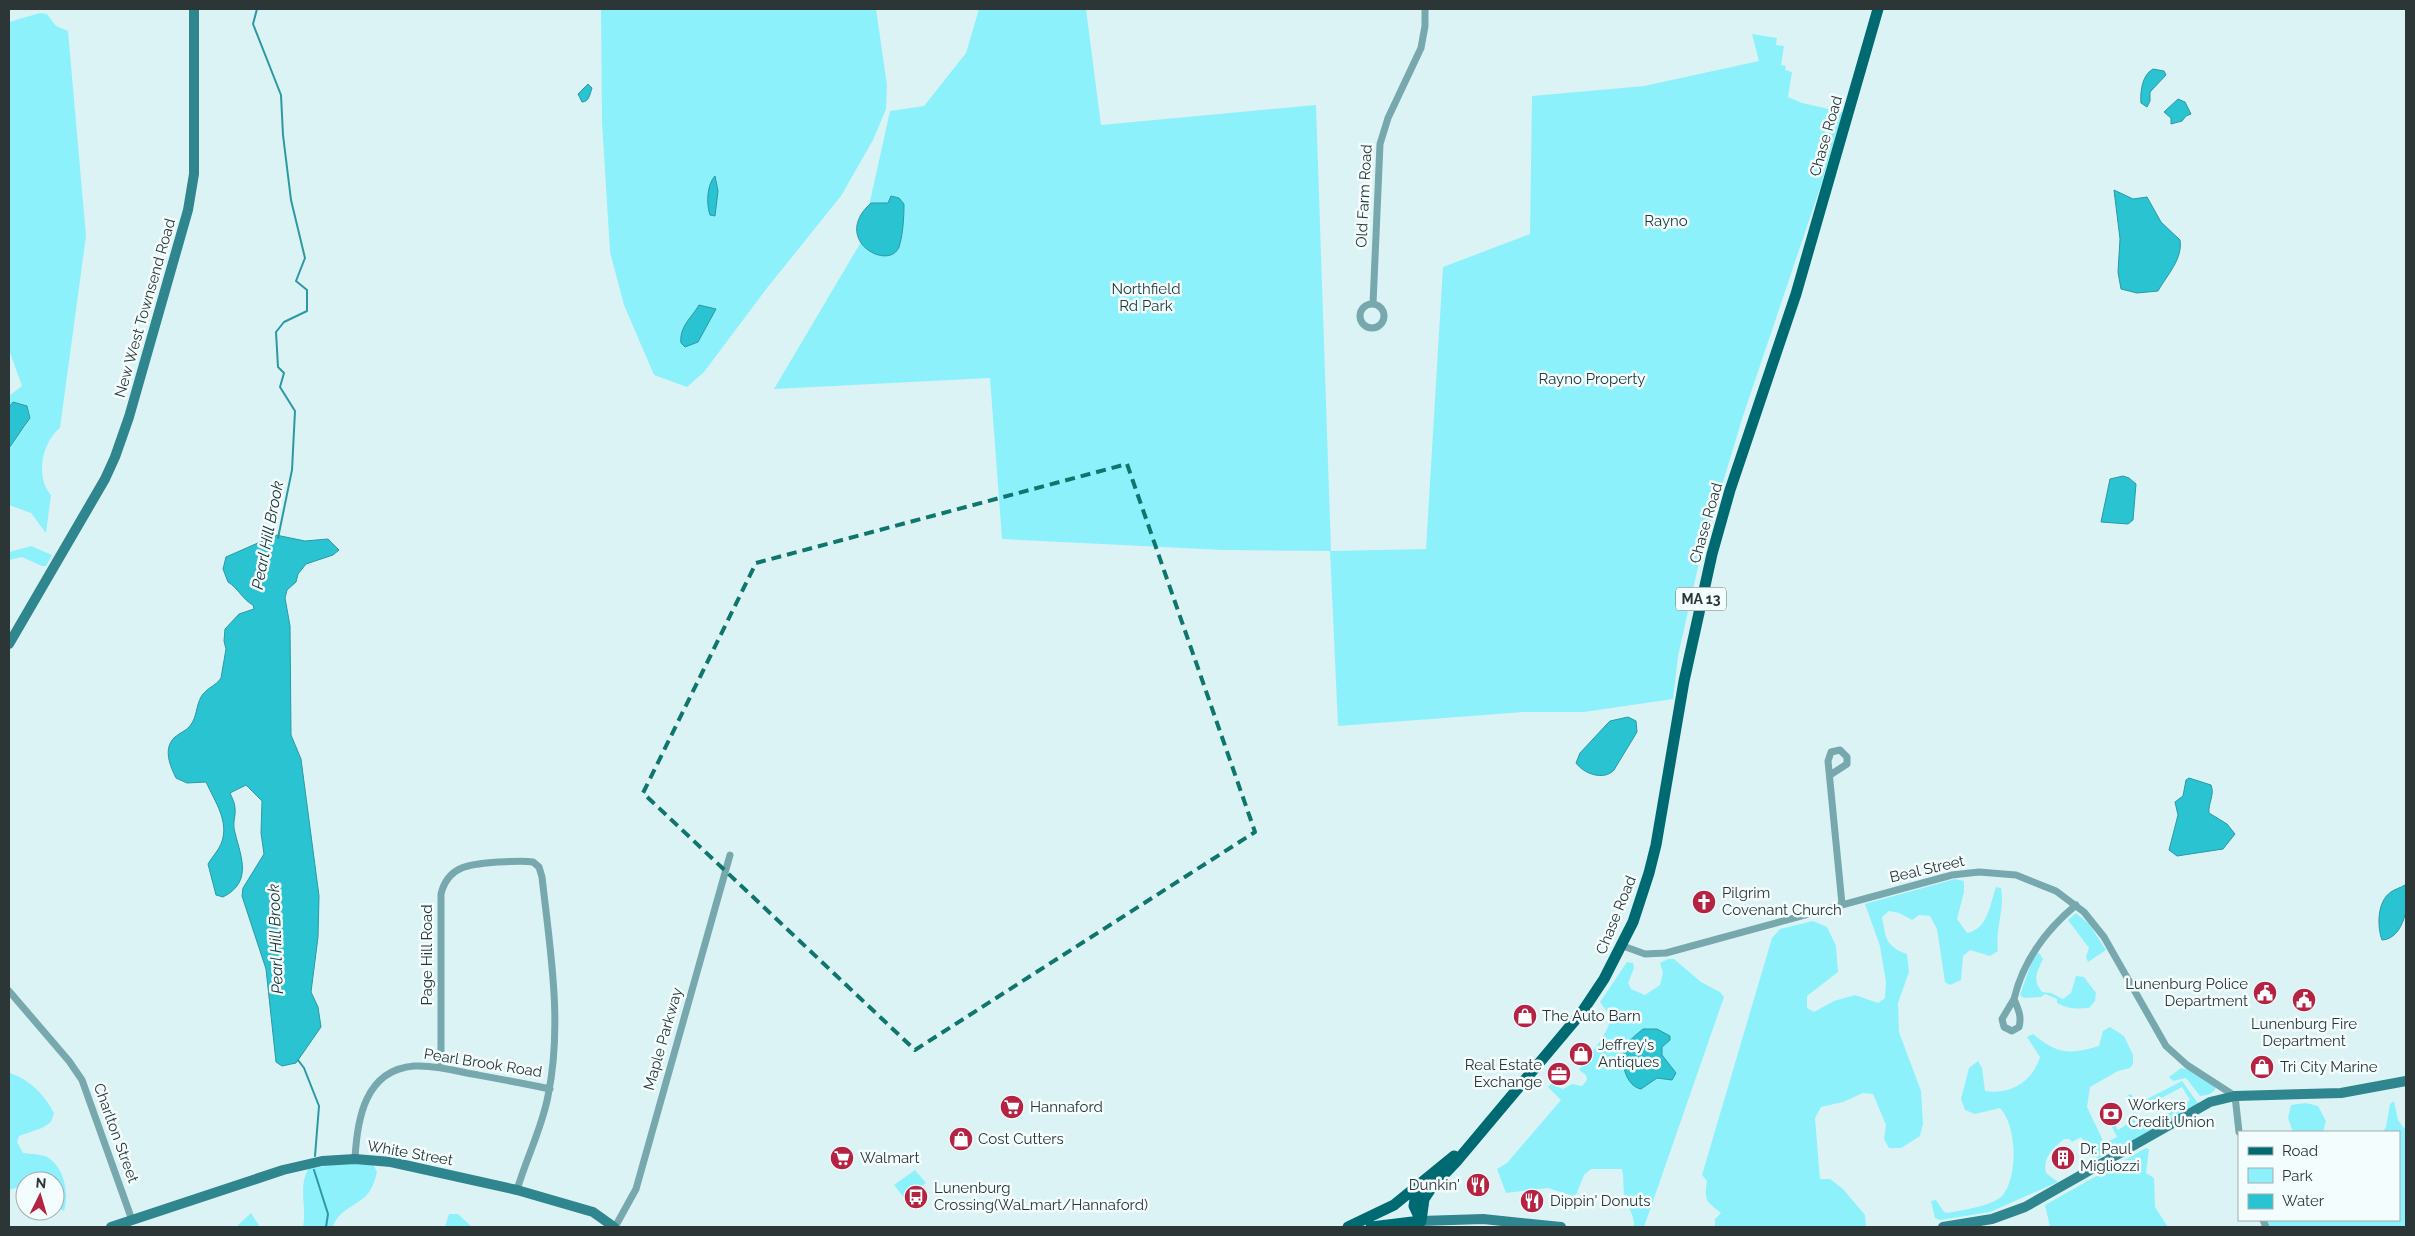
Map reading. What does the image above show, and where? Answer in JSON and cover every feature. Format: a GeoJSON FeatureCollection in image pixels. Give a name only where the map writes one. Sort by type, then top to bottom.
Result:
{"type":"FeatureCollection","features":[{"type":"Feature","properties":{"kind":"main road","name":"Chase Road"},"geometry":{"type":"LineString","coordinates":[[1421,1224],[1426,1196],[1582,1012],[1623,946],[1649,873],[1684,681],[1720,525],[1796,294],[1878,9]]}},
{"type":"Feature","properties":{"kind":"main road","name":"Chase Road"},"geometry":{"type":"LineString","coordinates":[[1348,1227],[1394,1205],[1452,1157],[1464,1151]]}},
{"type":"Feature","properties":{"kind":"main road"},"geometry":{"type":"LineString","coordinates":[[1371,1227],[1421,1224],[1414,1206],[1417,1187]]}},
{"type":"Feature","properties":{"kind":"street","name":"New West Townsend Road"},"geometry":{"type":"LineString","coordinates":[[9,643],[90,506],[115,457],[149,354],[180,242],[194,174],[194,9]]}},
{"type":"Feature","properties":{"kind":"street","name":"Old Farm Road"},"geometry":{"type":"LineString","coordinates":[[1373,304],[1380,144],[1388,118],[1421,48],[1425,26],[1425,9]]}},
{"type":"Feature","properties":{"kind":"street"},"geometry":{"type":"LineString","coordinates":[[1830,775],[1842,904]]}},
{"type":"Feature","properties":{"kind":"street","name":"Maple Parkway"},"geometry":{"type":"LineString","coordinates":[[614,1227],[630,1202],[640,1175],[730,855]]}},
{"type":"Feature","properties":{"kind":"street","name":"Page Hill Road"},"geometry":{"type":"LineString","coordinates":[[441,1068],[441,894],[444,884],[457,869],[470,864],[526,861],[536,864],[541,870],[554,985],[550,1089]]}},
{"type":"Feature","properties":{"kind":"street","name":"Beal Street"},"geometry":{"type":"LineString","coordinates":[[1623,946],[1645,954],[1666,953],[1952,875],[1979,872],[2004,873],[2030,880],[2056,891],[2076,905],[2104,937],[2166,1046],[2187,1065],[2235,1096]]}},
{"type":"Feature","properties":{"kind":"street"},"geometry":{"type":"LineString","coordinates":[[2014,999],[2026,967],[2037,947],[2076,905]]}},
{"type":"Feature","properties":{"kind":"street","name":"Charlton Street"},"geometry":{"type":"LineString","coordinates":[[9,991],[69,1061],[82,1080],[132,1220]]}},
{"type":"Feature","properties":{"kind":"street","name":"Pearl Brook Road"},"geometry":{"type":"LineString","coordinates":[[355,1159],[360,1113],[367,1096],[379,1081],[406,1067],[441,1068],[550,1089]]}},
{"type":"Feature","properties":{"kind":"street"},"geometry":{"type":"LineString","coordinates":[[1943,1227],[1992,1219],[2025,1206],[2200,1106],[2235,1096],[2341,1093],[2406,1081]]}},
{"type":"Feature","properties":{"kind":"street"},"geometry":{"type":"LineString","coordinates":[[517,1190],[550,1089]]}},
{"type":"Feature","properties":{"kind":"street"},"geometry":{"type":"LineString","coordinates":[[2235,1096],[2239,1131]]}},
{"type":"Feature","properties":{"kind":"street","name":"White Street"},"geometry":{"type":"LineString","coordinates":[[111,1227],[283,1170],[322,1161],[355,1159],[398,1163],[517,1190],[593,1212],[614,1227]]}},
{"type":"Feature","properties":{"kind":"street"},"geometry":{"type":"LineString","coordinates":[[1421,1224],[1483,1219],[1561,1227]]}},
{"type":"Feature","properties":{"kind":"highlighted area"},"geometry":{"type":"Polygon","coordinates":[[[1127,464],[1255,832],[915,1050],[643,793],[756,563],[1127,464]]]}},
{"type":"Feature","properties":{"kind":"green space"},"geometry":{"type":"Polygon","coordinates":[[[601,9],[876,9],[887,85],[886,109],[873,140],[841,196],[767,288],[704,372],[687,387],[654,375],[624,305],[610,252],[602,122],[601,9]]]}},
{"type":"Feature","properties":{"kind":"green space"},"geometry":{"type":"Polygon","coordinates":[[[979,9],[1086,9],[1101,125],[1316,105],[1331,551],[1426,549],[1443,267],[1530,234],[1532,96],[1644,86],[1759,61],[1752,34],[1777,38],[1776,45],[1784,46],[1781,65],[1786,66],[1785,70],[1792,72],[1788,97],[1802,103],[1843,112],[1821,185],[1743,416],[1700,558],[1678,656],[1673,699],[1584,712],[1524,712],[1338,726],[1330,551],[1223,550],[1002,539],[990,378],[774,389],[861,242],[890,111],[924,106],[966,53],[979,9]]]}},
{"type":"Feature","properties":{"kind":"green space"},"geometry":{"type":"Polygon","coordinates":[[[40,13],[47,14],[56,26],[68,31],[86,236],[60,428],[49,442],[43,460],[43,479],[51,495],[46,533],[31,513],[9,505],[7,465],[10,446],[29,418],[27,406],[12,403],[9,407],[9,396],[22,386],[9,350],[9,22],[40,13]]]}},
{"type":"Feature","properties":{"kind":"green space"},"geometry":{"type":"Polygon","coordinates":[[[31,546],[52,555],[46,566],[22,557],[9,560],[9,552],[31,546]]]}},
{"type":"Feature","properties":{"kind":"green space"},"geometry":{"type":"Polygon","coordinates":[[[1955,879],[1964,881],[1964,892],[1957,919],[1967,933],[1980,927],[1984,921],[1996,887],[2001,888],[2002,896],[1997,943],[1998,951],[1990,956],[1970,950],[1963,956],[1961,980],[1950,985],[1945,982],[1937,929],[1930,916],[1919,915],[1912,920],[1899,913],[1889,911],[1882,917],[1884,931],[1890,944],[1907,954],[1909,972],[1898,1003],[1899,1032],[1921,1091],[1923,1124],[1920,1136],[1901,1148],[1889,1148],[1884,1139],[1886,1125],[1873,1094],[1863,1093],[1843,1102],[1821,1107],[1815,1118],[1820,1179],[1830,1179],[1843,1189],[1865,1215],[1866,1227],[1715,1227],[1715,1219],[1721,1213],[1707,1200],[1707,1181],[1702,1175],[1772,938],[1780,929],[1813,921],[1827,927],[1836,946],[1838,972],[1807,996],[1807,1008],[1814,1012],[1834,1001],[1855,995],[1878,1003],[1885,998],[1886,982],[1880,946],[1865,904],[1955,879]]]}},
{"type":"Feature","properties":{"kind":"green space"},"geometry":{"type":"Polygon","coordinates":[[[2076,913],[2089,924],[2106,950],[2088,962],[2086,957],[2089,948],[2068,920],[2076,913]]]}},
{"type":"Feature","properties":{"kind":"green space"},"geometry":{"type":"Polygon","coordinates":[[[2039,953],[2043,959],[2037,972],[2036,980],[2042,992],[2051,993],[2063,999],[2071,993],[2076,976],[2084,977],[2096,993],[2095,1001],[2089,1008],[2065,1006],[2057,1003],[2057,999],[2045,994],[2041,997],[2024,998],[2020,995],[2034,955],[2039,953]]]}},
{"type":"Feature","properties":{"kind":"green space"},"geometry":{"type":"Polygon","coordinates":[[[1668,959],[1674,959],[1701,982],[1720,992],[1724,997],[1644,1227],[1634,1227],[1633,1218],[1624,1193],[1622,1169],[1591,1169],[1584,1175],[1576,1195],[1573,1196],[1548,1188],[1506,1193],[1497,1169],[1507,1163],[1561,1100],[1548,1087],[1551,1084],[1563,1089],[1572,1084],[1582,1086],[1587,1080],[1586,1075],[1579,1070],[1604,1035],[1610,1020],[1608,1013],[1600,1002],[1627,962],[1633,963],[1634,968],[1628,983],[1631,989],[1645,995],[1660,985],[1663,973],[1660,963],[1668,959]]]}},
{"type":"Feature","properties":{"kind":"green space"},"geometry":{"type":"Polygon","coordinates":[[[2110,1027],[2124,1036],[2133,1055],[2133,1064],[2130,1068],[2118,1071],[2090,1087],[2087,1107],[2107,1149],[2107,1154],[2091,1161],[2089,1159],[2093,1156],[2081,1137],[2072,1142],[2069,1139],[2064,1139],[2052,1150],[2047,1158],[2045,1168],[2046,1173],[2058,1182],[1990,1212],[1940,1220],[1935,1218],[1931,1201],[1936,1200],[1944,1212],[1948,1213],[1985,1205],[1999,1199],[2003,1195],[2008,1187],[2011,1176],[2014,1151],[2006,1116],[2000,1108],[1975,1114],[1965,1110],[1961,1099],[1969,1068],[1978,1061],[1982,1068],[1985,1091],[1994,1092],[2012,1089],[2026,1080],[2040,1057],[2027,1037],[2033,1034],[2049,1046],[2057,1049],[2079,1051],[2099,1046],[2103,1031],[2110,1027]]]}},
{"type":"Feature","properties":{"kind":"green space"},"geometry":{"type":"Polygon","coordinates":[[[2181,1068],[2189,1070],[2217,1085],[2216,1088],[2210,1094],[2200,1096],[2186,1078],[2173,1081],[2169,1077],[2181,1068]]]}},
{"type":"Feature","properties":{"kind":"green space"},"geometry":{"type":"Polygon","coordinates":[[[10,1073],[36,1088],[54,1113],[51,1122],[42,1128],[19,1136],[17,1142],[23,1153],[47,1157],[60,1171],[15,1171],[15,1188],[9,1190],[10,1073]]]}},
{"type":"Feature","properties":{"kind":"green space"},"geometry":{"type":"Polygon","coordinates":[[[2182,1081],[2200,1106],[2114,1155],[2107,1142],[2117,1137],[2109,1121],[2112,1119],[2118,1130],[2130,1122],[2129,1119],[2133,1113],[2129,1108],[2132,1107],[2126,1097],[2130,1094],[2139,1100],[2145,1100],[2182,1081]],[[2182,1087],[2134,1113],[2147,1127],[2190,1100],[2182,1087]]]}},
{"type":"Feature","properties":{"kind":"green space"},"geometry":{"type":"Polygon","coordinates":[[[2394,1101],[2398,1120],[2404,1128],[2406,1127],[2406,1227],[2270,1227],[2267,1221],[2400,1221],[2400,1131],[2384,1131],[2390,1104],[2394,1101]]]}},
{"type":"Feature","properties":{"kind":"green space"},"geometry":{"type":"Polygon","coordinates":[[[2306,1103],[2318,1106],[2326,1121],[2323,1131],[2293,1131],[2288,1118],[2291,1105],[2306,1103]]]}},
{"type":"Feature","properties":{"kind":"green space"},"geometry":{"type":"Polygon","coordinates":[[[2146,1148],[2149,1149],[2146,1173],[2154,1178],[2155,1207],[2168,1227],[2050,1227],[2045,1205],[2146,1148]]]}},
{"type":"Feature","properties":{"kind":"green space"},"geometry":{"type":"Polygon","coordinates":[[[349,1162],[373,1164],[377,1172],[370,1191],[365,1197],[342,1213],[333,1227],[303,1227],[303,1191],[308,1169],[349,1162]]]}},
{"type":"Feature","properties":{"kind":"green space"},"geometry":{"type":"Polygon","coordinates":[[[915,1170],[926,1183],[905,1199],[894,1185],[915,1170]]]}},
{"type":"Feature","properties":{"kind":"green space"},"geometry":{"type":"Polygon","coordinates":[[[251,1213],[260,1227],[236,1227],[251,1213]]]}},
{"type":"Feature","properties":{"kind":"green space"},"geometry":{"type":"Polygon","coordinates":[[[449,1214],[458,1214],[472,1227],[445,1227],[449,1214]]]}},
{"type":"Feature","properties":{"kind":"water"},"geometry":{"type":"Polygon","coordinates":[[[2153,69],[2164,71],[2166,75],[2150,92],[2150,101],[2147,107],[2141,103],[2141,89],[2146,75],[2153,69]]]}},
{"type":"Feature","properties":{"kind":"water"},"geometry":{"type":"Polygon","coordinates":[[[588,84],[592,88],[590,95],[586,101],[582,102],[578,94],[588,84]]]}},
{"type":"Feature","properties":{"kind":"water"},"geometry":{"type":"Polygon","coordinates":[[[2178,99],[2185,102],[2191,114],[2182,121],[2171,124],[2171,118],[2164,112],[2178,99]]]}},
{"type":"Feature","properties":{"kind":"water"},"geometry":{"type":"Polygon","coordinates":[[[715,176],[718,191],[715,216],[710,215],[708,200],[710,184],[715,176]]]}},
{"type":"Feature","properties":{"kind":"water"},"geometry":{"type":"Polygon","coordinates":[[[2114,190],[2133,199],[2147,197],[2161,222],[2180,240],[2179,254],[2174,267],[2158,291],[2137,293],[2121,289],[2118,272],[2120,239],[2114,190]]]}},
{"type":"Feature","properties":{"kind":"water"},"geometry":{"type":"Polygon","coordinates":[[[891,196],[899,198],[904,204],[903,226],[899,247],[893,254],[885,256],[875,254],[866,248],[859,240],[857,229],[860,217],[871,203],[888,203],[891,196]]]}},
{"type":"Feature","properties":{"kind":"water"},"geometry":{"type":"Polygon","coordinates":[[[699,305],[716,309],[698,342],[685,347],[681,343],[682,332],[699,305]]]}},
{"type":"Feature","properties":{"kind":"water"},"geometry":{"type":"Polygon","coordinates":[[[13,402],[27,406],[30,418],[9,448],[9,407],[13,402]]]}},
{"type":"Feature","properties":{"kind":"water"},"geometry":{"type":"Polygon","coordinates":[[[2123,476],[2136,484],[2133,520],[2128,524],[2101,522],[2110,479],[2123,476]]]}},
{"type":"Feature","properties":{"kind":"water"},"geometry":{"type":"Polygon","coordinates":[[[276,535],[305,541],[328,539],[339,550],[333,555],[306,564],[298,574],[296,582],[287,590],[285,598],[290,626],[291,735],[301,759],[319,896],[318,937],[311,992],[318,1007],[321,1027],[296,1063],[282,1066],[276,1062],[266,969],[242,896],[243,888],[264,854],[261,833],[262,801],[246,785],[230,793],[235,806],[234,828],[241,857],[242,875],[239,883],[233,890],[223,897],[216,895],[208,864],[220,847],[224,828],[223,820],[206,782],[187,783],[176,778],[168,752],[174,738],[192,723],[199,700],[203,694],[221,678],[226,649],[224,641],[225,629],[239,614],[254,609],[253,605],[228,582],[223,569],[226,557],[276,535]]]}},
{"type":"Feature","properties":{"kind":"water"},"geometry":{"type":"Polygon","coordinates":[[[1628,717],[1636,721],[1637,732],[1614,770],[1605,775],[1594,775],[1576,763],[1580,753],[1610,721],[1628,717]]]}},
{"type":"Feature","properties":{"kind":"water"},"geometry":{"type":"Polygon","coordinates":[[[2189,778],[2211,785],[2209,813],[2227,824],[2235,834],[2223,849],[2177,856],[2169,850],[2178,815],[2175,802],[2183,796],[2186,780],[2189,778]]]}},
{"type":"Feature","properties":{"kind":"water"},"geometry":{"type":"Polygon","coordinates":[[[2405,885],[2407,901],[2401,927],[2390,938],[2382,940],[2379,928],[2379,914],[2383,901],[2391,892],[2405,885]]]}},
{"type":"Feature","properties":{"kind":"water"},"geometry":{"type":"Polygon","coordinates":[[[1643,1029],[1657,1029],[1670,1036],[1670,1040],[1662,1047],[1662,1055],[1676,1073],[1672,1080],[1657,1078],[1641,1089],[1635,1087],[1627,1078],[1623,1058],[1628,1043],[1643,1029]]]}},
{"type":"Feature","properties":{"kind":"waterway","name":"Pearl Hill Brook"},"geometry":{"type":"LineString","coordinates":[[257,9],[253,24],[281,95],[283,135],[291,200],[305,258],[296,281],[307,290],[307,311],[284,322],[276,332],[278,367],[284,373],[280,387],[295,411],[292,470],[278,538]]}},
{"type":"Feature","properties":{"kind":"waterway","name":"Pearl Hill Brook"},"geometry":{"type":"LineString","coordinates":[[298,1060],[304,1068],[319,1106],[315,1156]]}},
{"type":"Feature","properties":{"kind":"waterway","name":"Pearl Hill Brook"},"geometry":{"type":"LineString","coordinates":[[314,1170],[328,1214],[326,1227]]}},
{"type":"Feature","properties":{"kind":"place","name":"Pilgrim Covenant Church"},"geometry":{"type":"Point","coordinates":[1704,902]}},
{"type":"Feature","properties":{"kind":"place","name":"Lunenburg Police Department"},"geometry":{"type":"Point","coordinates":[2265,993]}},
{"type":"Feature","properties":{"kind":"place","name":"Lunenburg Fire Department"},"geometry":{"type":"Point","coordinates":[2304,1000]}},
{"type":"Feature","properties":{"kind":"place","name":"The Auto Barn"},"geometry":{"type":"Point","coordinates":[1525,1016]}},
{"type":"Feature","properties":{"kind":"place","name":"Jeffrey's Antiques"},"geometry":{"type":"Point","coordinates":[1581,1054]}},
{"type":"Feature","properties":{"kind":"place","name":"Tri City Marine"},"geometry":{"type":"Point","coordinates":[2262,1067]}},
{"type":"Feature","properties":{"kind":"place","name":"Real Estate Exchange"},"geometry":{"type":"Point","coordinates":[1559,1074]}},
{"type":"Feature","properties":{"kind":"place","name":"Hannaford"},"geometry":{"type":"Point","coordinates":[1012,1107]}},
{"type":"Feature","properties":{"kind":"place","name":"Workers Credit Union"},"geometry":{"type":"Point","coordinates":[2111,1114]}},
{"type":"Feature","properties":{"kind":"place","name":"Cost Cutters"},"geometry":{"type":"Point","coordinates":[961,1139]}},
{"type":"Feature","properties":{"kind":"place","name":"Walmart"},"geometry":{"type":"Point","coordinates":[842,1158]}},
{"type":"Feature","properties":{"kind":"place","name":"Dr. Paul Migliozzi"},"geometry":{"type":"Point","coordinates":[2063,1158]}},
{"type":"Feature","properties":{"kind":"place","name":"Dunkin'"},"geometry":{"type":"Point","coordinates":[1478,1185]}},
{"type":"Feature","properties":{"kind":"place","name":"Lunenburg Crossing(WaLmart/Hannaford)"},"geometry":{"type":"Point","coordinates":[916,1197]}},
{"type":"Feature","properties":{"kind":"place","name":"Dippin' Donuts"},"geometry":{"type":"Point","coordinates":[1532,1201]}},
{"type":"Feature","properties":{"kind":"park label","name":"Rayno"},"geometry":{"type":"Point","coordinates":[1666,221]}},
{"type":"Feature","properties":{"kind":"park label","name":"Northfield Rd Park"},"geometry":{"type":"Point","coordinates":[1146,298]}},
{"type":"Feature","properties":{"kind":"park label","name":"Rayno Property"},"geometry":{"type":"Point","coordinates":[1592,379]}}]}
